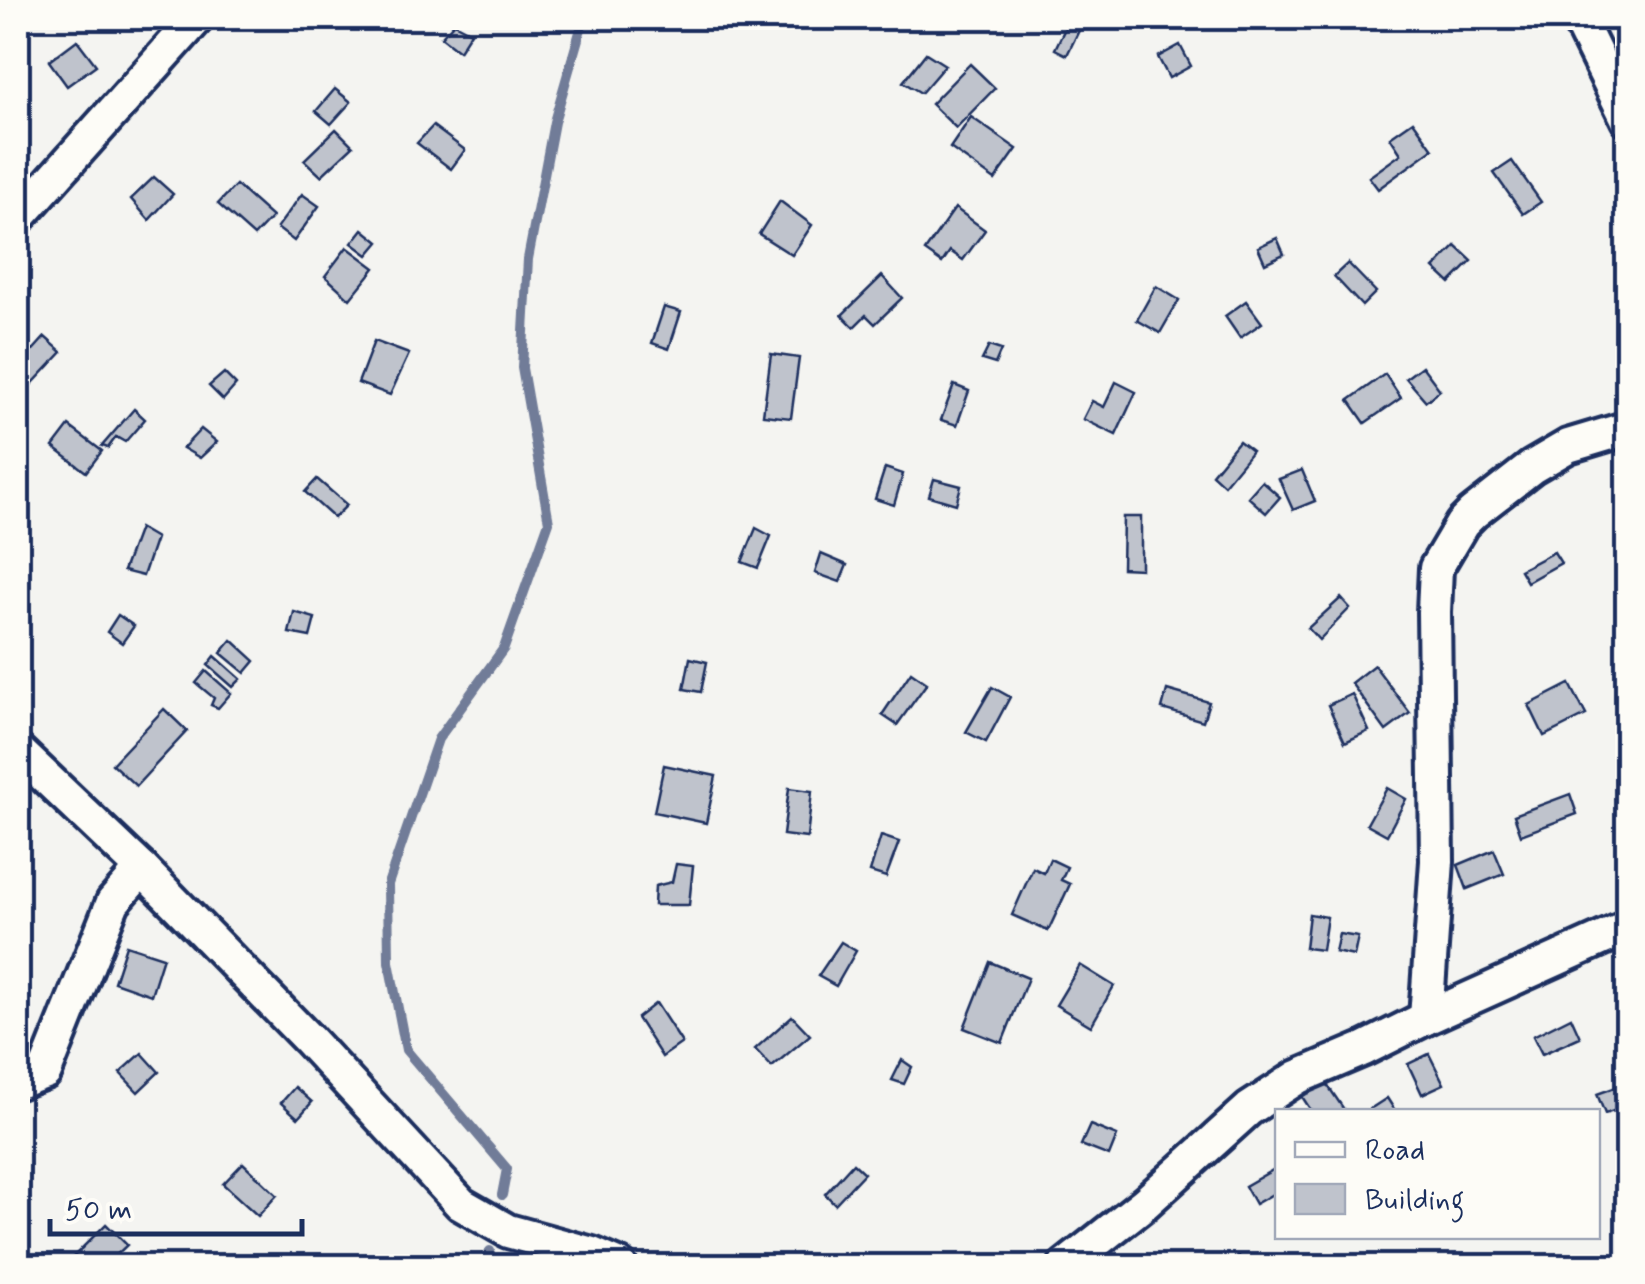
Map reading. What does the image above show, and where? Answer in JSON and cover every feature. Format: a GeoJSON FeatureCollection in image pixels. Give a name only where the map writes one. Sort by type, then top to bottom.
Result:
{"type":"FeatureCollection","features":[{"type":"Feature","properties":{"kind":"street"},"geometry":{"type":"LineString","coordinates":[[18,218],[197,18]]}},
{"type":"Feature","properties":{"kind":"street"},"geometry":{"type":"LineString","coordinates":[[1578,18],[1628,120]]}},
{"type":"Feature","properties":{"kind":"street"},"geometry":{"type":"LineString","coordinates":[[1426,1018],[1437,862],[1436,568],[1472,512],[1532,467],[1568,446],[1628,428]]}},
{"type":"Feature","properties":{"kind":"street"},"geometry":{"type":"LineString","coordinates":[[18,751],[142,868],[461,1204],[508,1231],[592,1254],[620,1266]]}},
{"type":"Feature","properties":{"kind":"street"},"geometry":{"type":"LineString","coordinates":[[18,1082],[45,1072],[113,902],[142,868]]}},
{"type":"Feature","properties":{"kind":"street"},"geometry":{"type":"LineString","coordinates":[[1065,1266],[1145,1202],[1250,1108],[1298,1078],[1628,927]]}},
{"type":"Feature","properties":{"kind":"building"},"geometry":{"type":"Polygon","coordinates":[[[1070,18],[1085,18],[1067,55],[1055,49],[1070,18]]]}},
{"type":"Feature","properties":{"kind":"building"},"geometry":{"type":"Polygon","coordinates":[[[454,23],[471,32],[459,51],[441,37],[454,23]]]}},
{"type":"Feature","properties":{"kind":"building"},"geometry":{"type":"Polygon","coordinates":[[[77,40],[96,65],[67,86],[49,61],[77,40]]]}},
{"type":"Feature","properties":{"kind":"building"},"geometry":{"type":"Polygon","coordinates":[[[1180,45],[1191,66],[1169,78],[1158,57],[1180,45]]]}},
{"type":"Feature","properties":{"kind":"building"},"geometry":{"type":"Polygon","coordinates":[[[926,53],[945,65],[921,93],[903,82],[926,53]]]}},
{"type":"Feature","properties":{"kind":"building"},"geometry":{"type":"Polygon","coordinates":[[[970,64],[995,88],[956,128],[931,104],[970,64]]]}},
{"type":"Feature","properties":{"kind":"building"},"geometry":{"type":"Polygon","coordinates":[[[335,89],[351,102],[331,124],[316,111],[335,89]]]}},
{"type":"Feature","properties":{"kind":"building"},"geometry":{"type":"Polygon","coordinates":[[[971,117],[1017,149],[995,180],[950,148],[971,117]]]}},
{"type":"Feature","properties":{"kind":"building"},"geometry":{"type":"Polygon","coordinates":[[[1413,121],[1433,149],[1378,189],[1369,177],[1401,154],[1390,137],[1413,121]]]}},
{"type":"Feature","properties":{"kind":"building"},"geometry":{"type":"Polygon","coordinates":[[[433,126],[465,150],[451,169],[417,143],[433,126]]]}},
{"type":"Feature","properties":{"kind":"building"},"geometry":{"type":"Polygon","coordinates":[[[336,129],[353,146],[321,176],[304,160],[336,129]]]}},
{"type":"Feature","properties":{"kind":"building"},"geometry":{"type":"Polygon","coordinates":[[[1512,161],[1541,202],[1523,214],[1494,173],[1512,161]]]}},
{"type":"Feature","properties":{"kind":"building"},"geometry":{"type":"Polygon","coordinates":[[[154,177],[173,194],[149,220],[131,199],[154,177]]]}},
{"type":"Feature","properties":{"kind":"building"},"geometry":{"type":"Polygon","coordinates":[[[236,185],[272,217],[254,236],[218,204],[236,185]]]}},
{"type":"Feature","properties":{"kind":"building"},"geometry":{"type":"Polygon","coordinates":[[[302,194],[319,206],[294,241],[277,228],[302,194]]]}},
{"type":"Feature","properties":{"kind":"building"},"geometry":{"type":"Polygon","coordinates":[[[780,201],[812,225],[792,255],[759,234],[780,201]]]}},
{"type":"Feature","properties":{"kind":"building"},"geometry":{"type":"Polygon","coordinates":[[[955,208],[985,230],[963,260],[950,251],[942,263],[925,251],[955,208]]]}},
{"type":"Feature","properties":{"kind":"building"},"geometry":{"type":"Polygon","coordinates":[[[363,229],[379,242],[368,255],[352,243],[363,229]]]}},
{"type":"Feature","properties":{"kind":"building"},"geometry":{"type":"Polygon","coordinates":[[[1277,238],[1284,254],[1265,263],[1258,247],[1277,238]]]}},
{"type":"Feature","properties":{"kind":"building"},"geometry":{"type":"Polygon","coordinates":[[[1456,246],[1472,261],[1450,283],[1434,268],[1456,246]]]}},
{"type":"Feature","properties":{"kind":"building"},"geometry":{"type":"Polygon","coordinates":[[[347,247],[375,268],[350,299],[325,276],[347,247]]]}},
{"type":"Feature","properties":{"kind":"building"},"geometry":{"type":"Polygon","coordinates":[[[1348,263],[1376,292],[1362,306],[1334,276],[1348,263]]]}},
{"type":"Feature","properties":{"kind":"building"},"geometry":{"type":"Polygon","coordinates":[[[882,276],[902,298],[875,324],[866,315],[854,327],[842,315],[882,276]]]}},
{"type":"Feature","properties":{"kind":"building"},"geometry":{"type":"Polygon","coordinates":[[[1156,286],[1179,300],[1160,333],[1137,320],[1156,286]]]}},
{"type":"Feature","properties":{"kind":"building"},"geometry":{"type":"Polygon","coordinates":[[[1246,301],[1262,323],[1240,338],[1225,316],[1246,301]]]}},
{"type":"Feature","properties":{"kind":"building"},"geometry":{"type":"Polygon","coordinates":[[[664,307],[681,312],[669,349],[652,343],[664,307]]]}},
{"type":"Feature","properties":{"kind":"building"},"geometry":{"type":"Polygon","coordinates":[[[45,337],[62,352],[18,399],[18,367],[45,337]]]}},
{"type":"Feature","properties":{"kind":"building"},"geometry":{"type":"Polygon","coordinates":[[[374,341],[409,354],[390,395],[358,383],[374,341]]]}},
{"type":"Feature","properties":{"kind":"building"},"geometry":{"type":"Polygon","coordinates":[[[989,346],[1001,350],[995,364],[982,360],[989,346]]]}},
{"type":"Feature","properties":{"kind":"building"},"geometry":{"type":"Polygon","coordinates":[[[771,354],[799,358],[791,418],[763,415],[771,354]]]}},
{"type":"Feature","properties":{"kind":"building"},"geometry":{"type":"Polygon","coordinates":[[[1422,366],[1440,390],[1426,401],[1406,378],[1422,366]]]}},
{"type":"Feature","properties":{"kind":"building"},"geometry":{"type":"Polygon","coordinates":[[[224,373],[236,385],[223,400],[209,386],[224,373]]]}},
{"type":"Feature","properties":{"kind":"building"},"geometry":{"type":"Polygon","coordinates":[[[1385,374],[1401,398],[1365,423],[1349,400],[1385,374]]]}},
{"type":"Feature","properties":{"kind":"building"},"geometry":{"type":"Polygon","coordinates":[[[1116,382],[1136,392],[1116,435],[1083,419],[1092,401],[1104,407],[1116,382]]]}},
{"type":"Feature","properties":{"kind":"building"},"geometry":{"type":"Polygon","coordinates":[[[954,385],[969,391],[957,425],[941,420],[954,385]]]}},
{"type":"Feature","properties":{"kind":"building"},"geometry":{"type":"Polygon","coordinates":[[[134,409],[145,419],[125,442],[116,437],[108,448],[102,446],[134,409]]]}},
{"type":"Feature","properties":{"kind":"building"},"geometry":{"type":"Polygon","coordinates":[[[69,426],[102,451],[86,472],[53,447],[69,426]]]}},
{"type":"Feature","properties":{"kind":"building"},"geometry":{"type":"Polygon","coordinates":[[[201,429],[217,442],[200,458],[183,448],[201,429]]]}},
{"type":"Feature","properties":{"kind":"building"},"geometry":{"type":"Polygon","coordinates":[[[1239,441],[1252,451],[1224,485],[1212,474],[1239,441]]]}},
{"type":"Feature","properties":{"kind":"building"},"geometry":{"type":"Polygon","coordinates":[[[885,468],[903,474],[894,505],[875,499],[885,468]]]}},
{"type":"Feature","properties":{"kind":"building"},"geometry":{"type":"Polygon","coordinates":[[[1302,470],[1315,501],[1293,510],[1279,479],[1302,470]]]}},
{"type":"Feature","properties":{"kind":"building"},"geometry":{"type":"Polygon","coordinates":[[[317,479],[347,505],[334,518],[305,492],[317,479]]]}},
{"type":"Feature","properties":{"kind":"building"},"geometry":{"type":"Polygon","coordinates":[[[934,479],[961,486],[956,504],[929,496],[934,479]]]}},
{"type":"Feature","properties":{"kind":"building"},"geometry":{"type":"Polygon","coordinates":[[[1262,481],[1280,497],[1266,513],[1248,497],[1262,481]]]}},
{"type":"Feature","properties":{"kind":"building"},"geometry":{"type":"Polygon","coordinates":[[[1123,517],[1141,517],[1141,569],[1122,568],[1123,517]]]}},
{"type":"Feature","properties":{"kind":"building"},"geometry":{"type":"Polygon","coordinates":[[[139,528],[156,538],[143,576],[123,571],[139,528]]]}},
{"type":"Feature","properties":{"kind":"building"},"geometry":{"type":"Polygon","coordinates":[[[756,528],[771,536],[758,568],[742,562],[756,528]]]}},
{"type":"Feature","properties":{"kind":"building"},"geometry":{"type":"Polygon","coordinates":[[[1554,552],[1561,563],[1527,582],[1520,570],[1554,552]]]}},
{"type":"Feature","properties":{"kind":"building"},"geometry":{"type":"Polygon","coordinates":[[[821,554],[847,565],[840,582],[815,573],[821,554]]]}},
{"type":"Feature","properties":{"kind":"building"},"geometry":{"type":"Polygon","coordinates":[[[1341,598],[1350,608],[1319,640],[1308,628],[1341,598]]]}},
{"type":"Feature","properties":{"kind":"building"},"geometry":{"type":"Polygon","coordinates":[[[294,612],[315,618],[310,637],[289,633],[294,612]]]}},
{"type":"Feature","properties":{"kind":"building"},"geometry":{"type":"Polygon","coordinates":[[[118,615],[134,626],[122,643],[107,632],[118,615]]]}},
{"type":"Feature","properties":{"kind":"building"},"geometry":{"type":"Polygon","coordinates":[[[232,640],[255,661],[245,673],[221,653],[232,640]]]}},
{"type":"Feature","properties":{"kind":"building"},"geometry":{"type":"Polygon","coordinates":[[[215,656],[241,679],[233,687],[208,665],[215,656]]]}},
{"type":"Feature","properties":{"kind":"building"},"geometry":{"type":"Polygon","coordinates":[[[690,658],[707,662],[701,692],[684,689],[690,658]]]}},
{"type":"Feature","properties":{"kind":"building"},"geometry":{"type":"Polygon","coordinates":[[[1374,665],[1410,713],[1386,731],[1351,683],[1374,665]]]}},
{"type":"Feature","properties":{"kind":"building"},"geometry":{"type":"Polygon","coordinates":[[[206,671],[231,693],[218,708],[211,705],[214,698],[196,683],[206,671]]]}},
{"type":"Feature","properties":{"kind":"building"},"geometry":{"type":"Polygon","coordinates":[[[911,672],[927,683],[897,725],[882,715],[911,672]]]}},
{"type":"Feature","properties":{"kind":"building"},"geometry":{"type":"Polygon","coordinates":[[[1570,684],[1586,715],[1544,736],[1529,705],[1570,684]]]}},
{"type":"Feature","properties":{"kind":"building"},"geometry":{"type":"Polygon","coordinates":[[[992,687],[1010,697],[986,742],[966,732],[992,687]]]}},
{"type":"Feature","properties":{"kind":"building"},"geometry":{"type":"Polygon","coordinates":[[[1167,690],[1209,702],[1203,721],[1162,709],[1167,690]]]}},
{"type":"Feature","properties":{"kind":"building"},"geometry":{"type":"Polygon","coordinates":[[[1352,694],[1369,731],[1345,742],[1328,705],[1352,694]]]}},
{"type":"Feature","properties":{"kind":"building"},"geometry":{"type":"Polygon","coordinates":[[[164,709],[187,731],[136,786],[112,764],[164,709]]]}},
{"type":"Feature","properties":{"kind":"building"},"geometry":{"type":"Polygon","coordinates":[[[664,765],[716,776],[706,823],[654,812],[664,765]]]}},
{"type":"Feature","properties":{"kind":"building"},"geometry":{"type":"Polygon","coordinates":[[[789,788],[812,791],[807,838],[783,835],[789,788]]]}},
{"type":"Feature","properties":{"kind":"building"},"geometry":{"type":"Polygon","coordinates":[[[1387,788],[1406,799],[1387,835],[1367,824],[1387,788]]]}},
{"type":"Feature","properties":{"kind":"building"},"geometry":{"type":"Polygon","coordinates":[[[1570,794],[1577,814],[1521,835],[1514,815],[1570,794]]]}},
{"type":"Feature","properties":{"kind":"building"},"geometry":{"type":"Polygon","coordinates":[[[881,836],[899,842],[886,877],[870,872],[881,836]]]}},
{"type":"Feature","properties":{"kind":"building"},"geometry":{"type":"Polygon","coordinates":[[[1494,850],[1504,874],[1467,889],[1458,865],[1494,850]]]}},
{"type":"Feature","properties":{"kind":"building"},"geometry":{"type":"Polygon","coordinates":[[[1050,859],[1067,867],[1061,880],[1070,884],[1048,931],[1012,915],[1033,868],[1044,873],[1050,859]]]}},
{"type":"Feature","properties":{"kind":"building"},"geometry":{"type":"Polygon","coordinates":[[[676,864],[693,866],[689,905],[654,905],[655,886],[672,882],[676,864]]]}},
{"type":"Feature","properties":{"kind":"building"},"geometry":{"type":"Polygon","coordinates":[[[1309,914],[1327,917],[1322,950],[1305,948],[1309,914]]]}},
{"type":"Feature","properties":{"kind":"building"},"geometry":{"type":"Polygon","coordinates":[[[1339,934],[1358,937],[1354,956],[1335,952],[1339,934]]]}},
{"type":"Feature","properties":{"kind":"building"},"geometry":{"type":"Polygon","coordinates":[[[841,942],[856,951],[836,986],[818,976],[841,942]]]}},
{"type":"Feature","properties":{"kind":"building"},"geometry":{"type":"Polygon","coordinates":[[[126,945],[163,957],[151,995],[114,982],[126,945]]]}},
{"type":"Feature","properties":{"kind":"building"},"geometry":{"type":"Polygon","coordinates":[[[990,962],[1028,978],[1002,1043],[964,1028],[990,962]]]}},
{"type":"Feature","properties":{"kind":"building"},"geometry":{"type":"Polygon","coordinates":[[[1080,965],[1114,986],[1091,1026],[1056,1005],[1080,965]]]}},
{"type":"Feature","properties":{"kind":"building"},"geometry":{"type":"Polygon","coordinates":[[[656,1003],[682,1043],[662,1057],[637,1018],[656,1003]]]}},
{"type":"Feature","properties":{"kind":"building"},"geometry":{"type":"Polygon","coordinates":[[[792,1016],[810,1035],[772,1067],[755,1049],[792,1016]]]}},
{"type":"Feature","properties":{"kind":"building"},"geometry":{"type":"Polygon","coordinates":[[[1571,1017],[1580,1037],[1542,1054],[1533,1036],[1571,1017]]]}},
{"type":"Feature","properties":{"kind":"building"},"geometry":{"type":"Polygon","coordinates":[[[142,1053],[159,1072],[138,1092],[120,1073],[142,1053]]]}},
{"type":"Feature","properties":{"kind":"building"},"geometry":{"type":"Polygon","coordinates":[[[1429,1054],[1444,1084],[1422,1094],[1408,1064],[1429,1054]]]}},
{"type":"Feature","properties":{"kind":"building"},"geometry":{"type":"Polygon","coordinates":[[[902,1060],[912,1067],[904,1084],[892,1080],[902,1060]]]}},
{"type":"Feature","properties":{"kind":"building"},"geometry":{"type":"Polygon","coordinates":[[[1324,1080],[1343,1108],[1310,1109],[1301,1095],[1324,1080]]]}},
{"type":"Feature","properties":{"kind":"building"},"geometry":{"type":"Polygon","coordinates":[[[1625,1084],[1628,1106],[1605,1114],[1597,1094],[1625,1084]]]}},
{"type":"Feature","properties":{"kind":"building"},"geometry":{"type":"Polygon","coordinates":[[[295,1087],[312,1102],[298,1118],[281,1103],[295,1087]]]}},
{"type":"Feature","properties":{"kind":"building"},"geometry":{"type":"Polygon","coordinates":[[[1387,1098],[1394,1109],[1370,1109],[1387,1098]]]}},
{"type":"Feature","properties":{"kind":"building"},"geometry":{"type":"Polygon","coordinates":[[[1090,1125],[1117,1136],[1109,1156],[1081,1145],[1090,1125]]]}},
{"type":"Feature","properties":{"kind":"building"},"geometry":{"type":"Polygon","coordinates":[[[243,1163],[277,1195],[258,1216],[223,1184],[243,1163]]]}},
{"type":"Feature","properties":{"kind":"building"},"geometry":{"type":"Polygon","coordinates":[[[853,1163],[864,1173],[835,1204],[825,1194],[853,1163]]]}},
{"type":"Feature","properties":{"kind":"building"},"geometry":{"type":"Polygon","coordinates":[[[1275,1169],[1275,1193],[1255,1204],[1245,1186],[1275,1169]]]}},
{"type":"Feature","properties":{"kind":"building"},"geometry":{"type":"Polygon","coordinates":[[[106,1224],[127,1245],[105,1266],[68,1266],[66,1264],[106,1224]]]}},
{"type":"Feature","properties":{"kind":"building"},"geometry":{"type":"Polygon","coordinates":[[[1239,1256],[1245,1266],[1222,1266],[1239,1256]]]}},
{"type":"Feature","properties":{"kind":"waterway"},"geometry":{"type":"LineString","coordinates":[[502,1195],[507,1169],[406,1050],[389,962],[388,884],[438,739],[504,648],[549,522],[522,368],[528,259],[554,122],[584,18]]}},
{"type":"Feature","properties":{"kind":"waterway"},"geometry":{"type":"LineString","coordinates":[[486,1266],[490,1251]]}}]}
